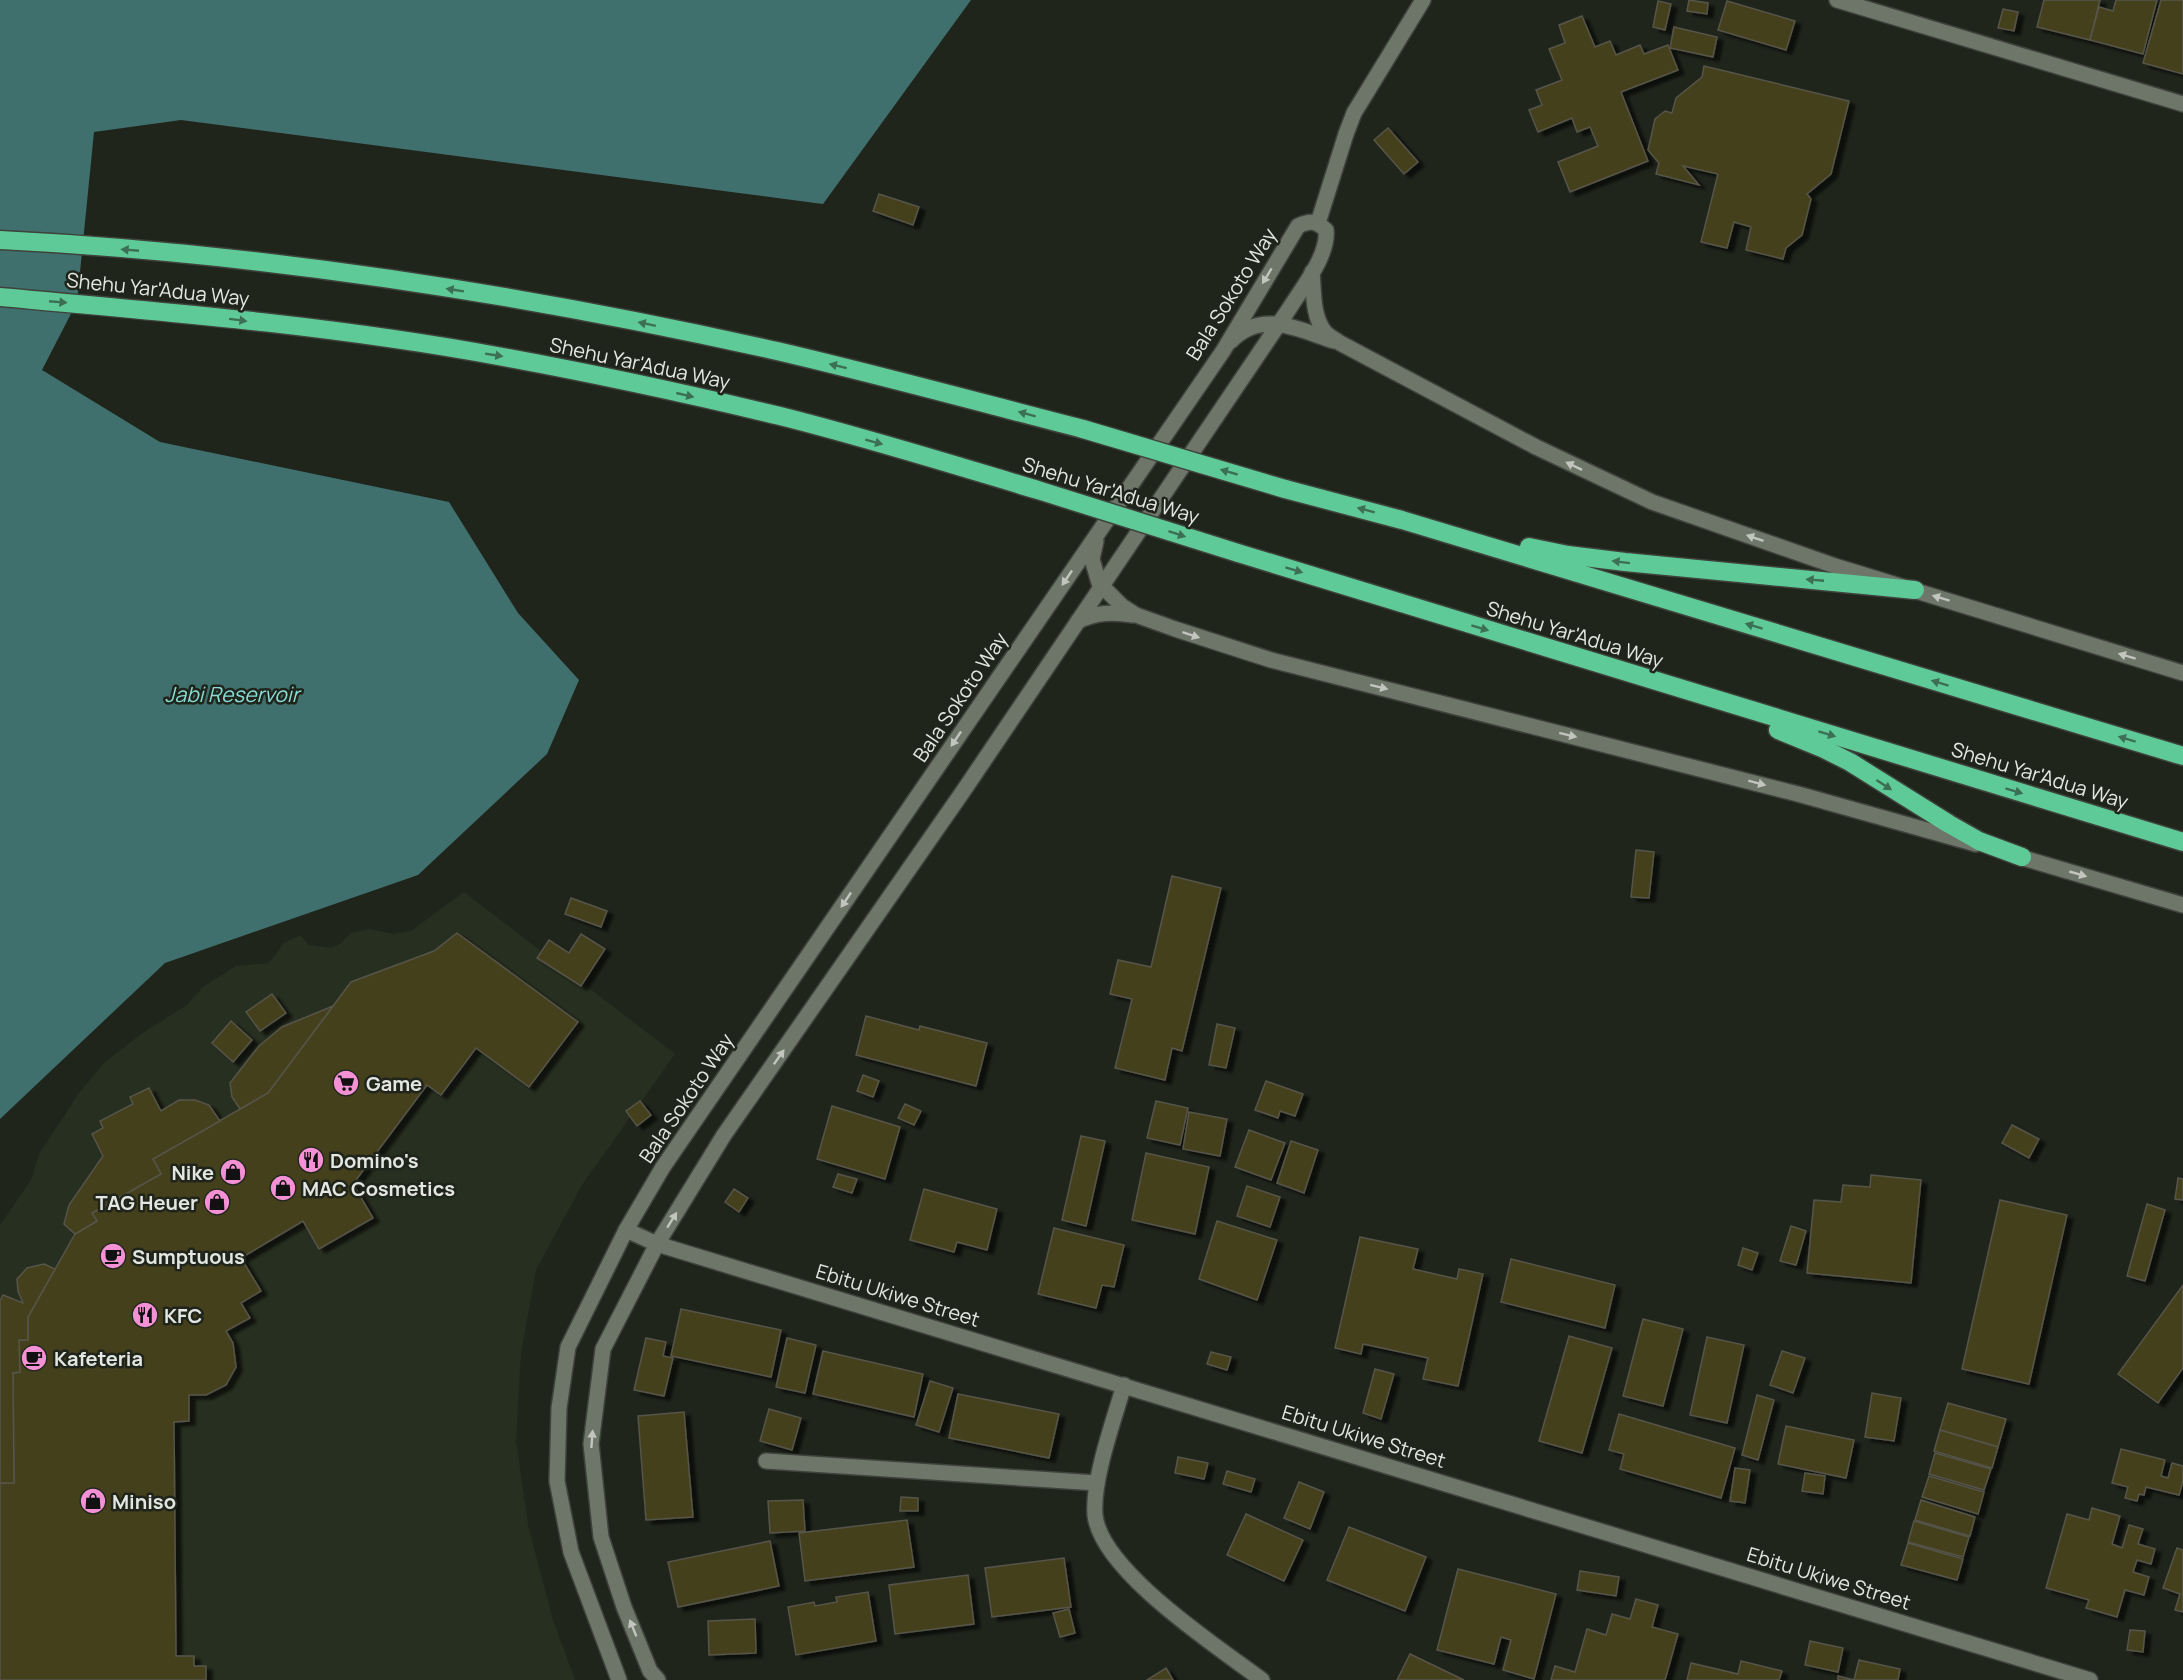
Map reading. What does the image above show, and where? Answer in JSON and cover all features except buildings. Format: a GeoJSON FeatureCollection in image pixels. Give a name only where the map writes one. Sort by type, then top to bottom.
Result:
{"type":"FeatureCollection","features":[{"type":"Feature","properties":{"kind":"highway","name":"Shehu Yar'Adua Way"},"geometry":{"type":"LineString","coordinates":[[0,240],[188,255],[347,273],[630,320],[779,352],[1083,429],[1285,489],[1402,520],[2183,756]]}},
{"type":"Feature","properties":{"kind":"highway","name":"Shehu Yar'Adua Way"},"geometry":{"type":"LineString","coordinates":[[0,297],[180,313],[352,333],[501,357],[643,385],[781,417],[1041,491],[1619,671],[2183,842]]}},
{"type":"Feature","properties":{"kind":"highway"},"geometry":{"type":"LineString","coordinates":[[1402,520],[1568,555],[1915,590]]}},
{"type":"Feature","properties":{"kind":"highway"},"geometry":{"type":"LineString","coordinates":[[1619,671],[1824,749],[1850,762],[1923,809],[1979,841],[2022,857]]}},
{"type":"Feature","properties":{"kind":"street"},"geometry":{"type":"LineString","coordinates":[[658,1680],[650,1671],[624,1607],[601,1537],[591,1444],[603,1349],[657,1244],[724,1135],[964,789],[1312,272],[1327,242],[1326,230],[1318,223],[1354,113],[1423,0]]}},
{"type":"Feature","properties":{"kind":"street"},"geometry":{"type":"LineString","coordinates":[[1837,0],[2183,104]]}},
{"type":"Feature","properties":{"kind":"street","name":"Bala Sokoto Way"},"geometry":{"type":"LineString","coordinates":[[619,1680],[571,1552],[557,1480],[559,1408],[568,1347],[626,1230],[663,1167],[1222,351],[1298,226],[1308,221],[1318,223]]}},
{"type":"Feature","properties":{"kind":"street"},"geometry":{"type":"LineString","coordinates":[[1312,272],[1318,321],[1325,332],[1340,343],[1516,437],[1652,502],[1835,566],[2183,673]]}},
{"type":"Feature","properties":{"kind":"street"},"geometry":{"type":"LineString","coordinates":[[1222,351],[1239,333],[1253,326],[1278,324],[1340,343]]}},
{"type":"Feature","properties":{"kind":"street"},"geometry":{"type":"LineString","coordinates":[[1099,531],[1092,559],[1096,577],[1122,606],[1136,615],[1271,660],[1798,794],[2183,905]]}},
{"type":"Feature","properties":{"kind":"street"},"geometry":{"type":"LineString","coordinates":[[1075,622],[1095,614],[1136,615]]}},
{"type":"Feature","properties":{"kind":"street","name":"Ebitu Ukiwe Street"},"geometry":{"type":"LineString","coordinates":[[626,1230],[657,1244],[2090,1680]]}},
{"type":"Feature","properties":{"kind":"street"},"geometry":{"type":"LineString","coordinates":[[1124,1385],[1097,1483],[1095,1516],[1106,1547],[1160,1605],[1262,1680]]}},
{"type":"Feature","properties":{"kind":"street"},"geometry":{"type":"LineString","coordinates":[[766,1461],[1097,1483]]}},
{"type":"Feature","properties":{"kind":"shaded area"},"geometry":{"type":"Polygon","coordinates":[[[464,892],[675,1054],[582,1185],[536,1270],[521,1353],[516,1440],[528,1525],[553,1620],[575,1680],[0,1680],[0,1225],[31,1180],[39,1154],[79,1093],[105,1062],[141,1034],[187,1005],[203,987],[236,966],[269,963],[284,943],[301,935],[308,945],[331,948],[340,944],[351,933],[370,929],[393,934],[411,931],[464,892]]]}},
{"type":"Feature","properties":{"kind":"water","name":"Jabi Reservoir"},"geometry":{"type":"Polygon","coordinates":[[[0,0],[971,0],[823,204],[181,120],[94,132],[77,302],[42,370],[160,442],[449,502],[518,613],[579,680],[547,754],[418,875],[165,963],[0,1119],[0,0]]]}},
{"type":"Feature","properties":{"kind":"place","name":"Game"},"geometry":{"type":"Point","coordinates":[346,1083]}},
{"type":"Feature","properties":{"kind":"place","name":"Domino's"},"geometry":{"type":"Point","coordinates":[311,1160]}},
{"type":"Feature","properties":{"kind":"place","name":"Nike"},"geometry":{"type":"Point","coordinates":[233,1172]}},
{"type":"Feature","properties":{"kind":"place","name":"MAC Cosmetics"},"geometry":{"type":"Point","coordinates":[283,1188]}},
{"type":"Feature","properties":{"kind":"place","name":"TAG Heuer"},"geometry":{"type":"Point","coordinates":[217,1202]}},
{"type":"Feature","properties":{"kind":"place","name":"Sumptuous"},"geometry":{"type":"Point","coordinates":[113,1256]}},
{"type":"Feature","properties":{"kind":"place","name":"KFC"},"geometry":{"type":"Point","coordinates":[145,1315]}},
{"type":"Feature","properties":{"kind":"place","name":"Kafeteria"},"geometry":{"type":"Point","coordinates":[34,1358]}},
{"type":"Feature","properties":{"kind":"place","name":"Miniso"},"geometry":{"type":"Point","coordinates":[93,1501]}}]}
